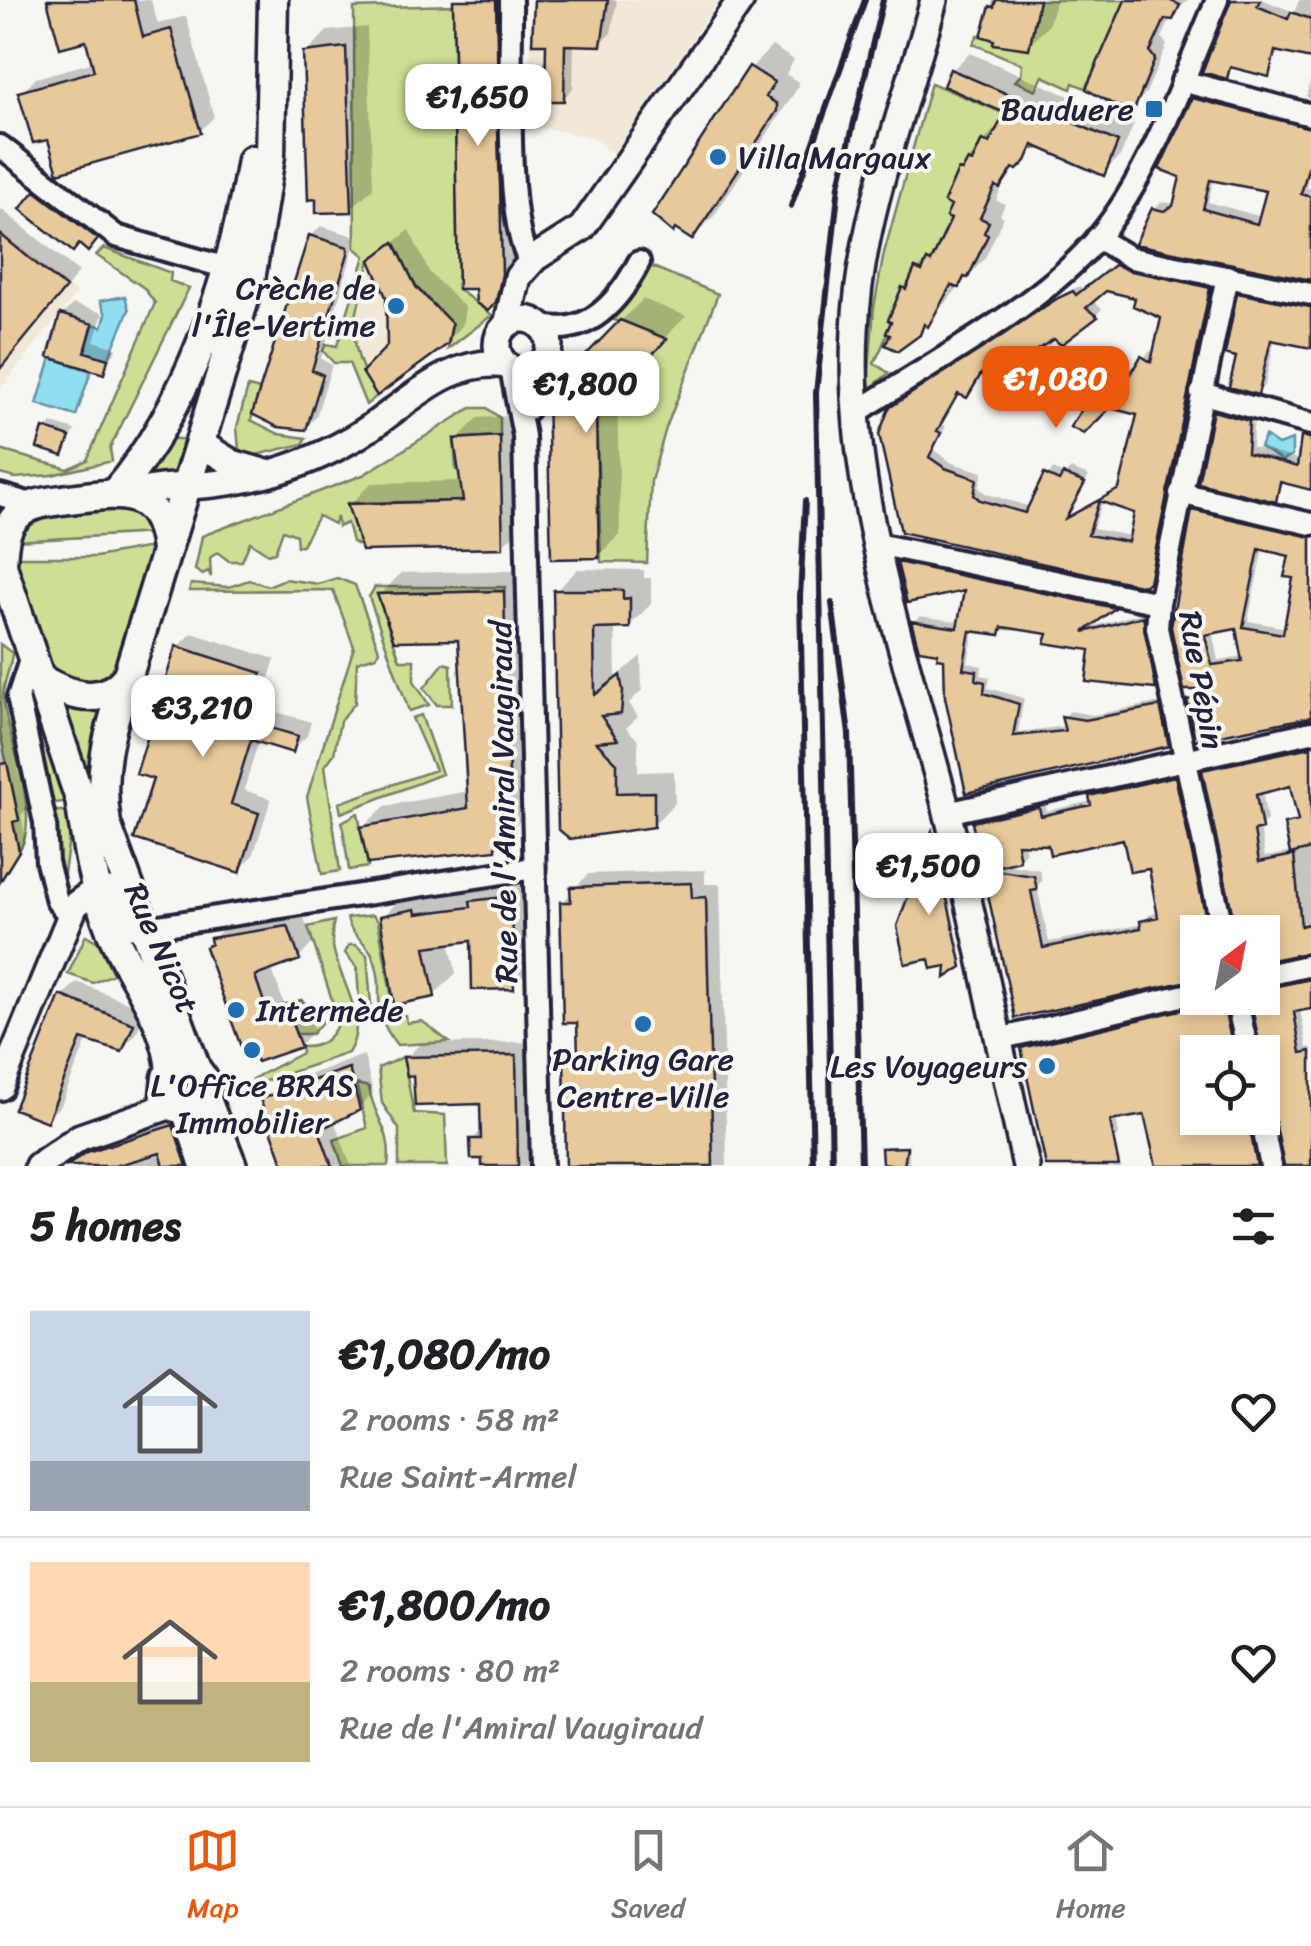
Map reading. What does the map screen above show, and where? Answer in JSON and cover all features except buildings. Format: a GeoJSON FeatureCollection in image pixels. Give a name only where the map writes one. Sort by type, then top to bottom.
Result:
{"type":"FeatureCollection","features":[{"type":"Feature","properties":{"kind":"main road"},"geometry":{"type":"LineString","coordinates":[[122,494],[192,364],[244,214],[253,154],[257,0]]}},
{"type":"Feature","properties":{"kind":"main road"},"geometry":{"type":"LineString","coordinates":[[166,554],[155,513],[122,494],[35,505],[10,524],[1,555],[8,604],[37,667],[63,692],[102,696],[117,690],[128,675],[201,444],[245,299],[263,218],[270,156],[273,0]]}},
{"type":"Feature","properties":{"kind":"main road","name":"Rue Nicot"},"geometry":{"type":"LineString","coordinates":[[37,667],[80,799],[82,838],[97,888],[134,982],[152,1007],[186,1090],[232,1166]]}},
{"type":"Feature","properties":{"kind":"main road","name":"Rue Nicot"},"geometry":{"type":"LineString","coordinates":[[128,675],[103,750],[100,794],[106,824],[160,969],[206,1166]]}},
{"type":"Feature","properties":{"kind":"street"},"geometry":{"type":"LineString","coordinates":[[511,0],[515,217],[529,266],[525,296],[548,338],[545,358]]}},
{"type":"Feature","properties":{"kind":"street"},"geometry":{"type":"LineString","coordinates":[[509,366],[498,352],[515,284],[529,266],[582,228],[741,0]]}},
{"type":"Feature","properties":{"kind":"street"},"geometry":{"type":"LineString","coordinates":[[854,410],[865,408],[1035,294],[1098,238],[1126,195],[1217,0]]}},
{"type":"Feature","properties":{"kind":"street"},"geometry":{"type":"LineString","coordinates":[[934,2],[865,250],[854,361],[854,410],[877,544],[947,812],[1026,1166]]}},
{"type":"Feature","properties":{"kind":"street"},"geometry":{"type":"LineString","coordinates":[[1182,81],[1311,115]]}},
{"type":"Feature","properties":{"kind":"street"},"geometry":{"type":"LineString","coordinates":[[0,146],[116,236],[228,268]]}},
{"type":"Feature","properties":{"kind":"street"},"geometry":{"type":"LineString","coordinates":[[1098,238],[1132,258],[1311,294]]}},
{"type":"Feature","properties":{"kind":"street"},"geometry":{"type":"LineString","coordinates":[[122,494],[186,488],[295,467],[352,439],[438,379],[471,366],[528,370],[582,323],[614,303],[639,262]]}},
{"type":"Feature","properties":{"kind":"street"},"geometry":{"type":"LineString","coordinates":[[1159,603],[1227,276]]}},
{"type":"Feature","properties":{"kind":"street"},"geometry":{"type":"LineString","coordinates":[[438,379],[456,358],[520,320],[537,324],[582,323]]}},
{"type":"Feature","properties":{"kind":"street","name":"Rue de l'Amiral Vaugiraud"},"geometry":{"type":"LineString","coordinates":[[542,1166],[524,436],[530,390],[545,358]]}},
{"type":"Feature","properties":{"kind":"street","name":"Rue de l'Amiral Vaugiraud"},"geometry":{"type":"LineString","coordinates":[[509,366],[524,436]]}},
{"type":"Feature","properties":{"kind":"street"},"geometry":{"type":"LineString","coordinates":[[1202,393],[1311,424]]}},
{"type":"Feature","properties":{"kind":"street"},"geometry":{"type":"LineString","coordinates":[[201,444],[224,460],[264,472]]}},
{"type":"Feature","properties":{"kind":"street"},"geometry":{"type":"LineString","coordinates":[[1180,493],[1311,524]]}},
{"type":"Feature","properties":{"kind":"street"},"geometry":{"type":"LineString","coordinates":[[0,495],[35,505]]}},
{"type":"Feature","properties":{"kind":"street","name":"Rue Pépin"},"geometry":{"type":"LineString","coordinates":[[877,544],[1159,603],[1157,628],[1218,915]]}},
{"type":"Feature","properties":{"kind":"street"},"geometry":{"type":"LineString","coordinates":[[37,667],[18,697],[46,823],[47,862],[57,901],[68,914]]}},
{"type":"Feature","properties":{"kind":"street"},"geometry":{"type":"LineString","coordinates":[[947,812],[1311,732]]}},
{"type":"Feature","properties":{"kind":"street"},"geometry":{"type":"LineString","coordinates":[[146,928],[534,868]]}},
{"type":"Feature","properties":{"kind":"street"},"geometry":{"type":"LineString","coordinates":[[0,1087],[68,914],[97,888],[121,898],[140,949],[160,969]]}},
{"type":"Feature","properties":{"kind":"street"},"geometry":{"type":"LineString","coordinates":[[1280,972],[1311,965]]}},
{"type":"Feature","properties":{"kind":"street"},"geometry":{"type":"LineString","coordinates":[[998,1038],[1180,996]]}},
{"type":"Feature","properties":{"kind":"street"},"geometry":{"type":"LineString","coordinates":[[38,1166],[80,1136],[186,1090]]}},
{"type":"Feature","properties":{"kind":"street"},"geometry":{"type":"LineString","coordinates":[[1265,1135],[1272,1166]]}},
{"type":"Feature","properties":{"kind":"shaded area"},"geometry":{"type":"Polygon","coordinates":[[[531,0],[719,0],[614,155],[593,138],[530,125],[531,0]]]}},
{"type":"Feature","properties":{"kind":"shaded area"},"geometry":{"type":"Polygon","coordinates":[[[0,231],[77,293],[0,389],[0,231]]]}},
{"type":"Feature","properties":{"kind":"shaded area","name":"Crèche de l'Île-Vertime"},"geometry":{"type":"Polygon","coordinates":[[[394,242],[416,287],[452,324],[448,344],[377,396],[362,372],[351,336],[370,260],[394,242]]]}},
{"type":"Feature","properties":{"kind":"green space"},"geometry":{"type":"Polygon","coordinates":[[[1039,0],[1130,0],[1085,88],[1073,83],[1071,89],[1043,76],[1036,90],[1015,81],[1021,75],[1022,64],[973,44],[978,35],[994,40],[994,44],[1029,48],[1039,0]]]}},
{"type":"Feature","properties":{"kind":"green space"},"geometry":{"type":"Polygon","coordinates":[[[453,5],[458,289],[492,315],[448,349],[452,324],[416,287],[395,243],[370,260],[355,330],[359,359],[377,396],[366,405],[349,363],[334,363],[323,351],[326,344],[337,346],[365,256],[355,248],[354,8],[453,5]]]}},
{"type":"Feature","properties":{"kind":"green space"},"geometry":{"type":"Polygon","coordinates":[[[931,83],[1047,131],[1040,148],[1031,149],[995,133],[989,143],[982,140],[972,161],[968,160],[962,171],[958,170],[944,202],[951,206],[951,219],[931,262],[927,260],[922,271],[915,268],[906,289],[902,288],[874,363],[889,373],[872,387],[868,384],[874,307],[884,253],[931,83]]]}},
{"type":"Feature","properties":{"kind":"green space"},"geometry":{"type":"Polygon","coordinates":[[[104,248],[171,273],[170,281],[189,288],[110,448],[112,461],[52,475],[15,478],[0,474],[0,450],[68,469],[87,460],[155,303],[144,288],[96,255],[104,248]]]}},
{"type":"Feature","properties":{"kind":"green space"},"geometry":{"type":"Polygon","coordinates":[[[648,265],[718,294],[666,428],[651,481],[647,563],[601,562],[596,413],[618,390],[624,395],[636,382],[634,374],[666,339],[611,319],[648,265]]]}},
{"type":"Feature","properties":{"kind":"green space"},"geometry":{"type":"Polygon","coordinates":[[[248,387],[260,390],[251,420],[279,434],[306,438],[303,444],[256,455],[239,450],[237,427],[248,387]]]}},
{"type":"Feature","properties":{"kind":"green space"},"geometry":{"type":"Polygon","coordinates":[[[471,408],[487,408],[500,418],[500,436],[454,439],[456,470],[462,471],[467,501],[347,503],[360,546],[352,542],[347,523],[338,527],[337,517],[334,524],[318,516],[302,545],[297,546],[296,535],[283,530],[275,552],[268,554],[250,542],[242,561],[229,561],[217,552],[210,558],[211,577],[208,571],[203,575],[195,570],[202,536],[363,475],[471,408]]]}},
{"type":"Feature","properties":{"kind":"green space"},"geometry":{"type":"Polygon","coordinates":[[[159,438],[195,440],[185,476],[143,479],[159,438]]]}},
{"type":"Feature","properties":{"kind":"green space"},"geometry":{"type":"Polygon","coordinates":[[[95,505],[141,510],[153,533],[14,541],[31,517],[95,505]]]}},
{"type":"Feature","properties":{"kind":"green space"},"geometry":{"type":"Polygon","coordinates":[[[156,549],[120,667],[104,681],[75,685],[52,671],[43,658],[12,557],[96,557],[156,549]]]}},
{"type":"Feature","properties":{"kind":"green space"},"geometry":{"type":"Polygon","coordinates":[[[337,578],[355,585],[379,650],[376,656],[357,662],[355,703],[340,721],[334,754],[325,766],[340,871],[322,874],[307,797],[354,647],[333,590],[189,591],[191,584],[229,587],[249,580],[268,586],[285,579],[318,584],[337,578]]]}},
{"type":"Feature","properties":{"kind":"green space"},"geometry":{"type":"Polygon","coordinates":[[[375,587],[505,587],[504,591],[377,594],[400,660],[414,660],[414,681],[429,705],[409,711],[369,597],[375,587]]]}},
{"type":"Feature","properties":{"kind":"green space"},"geometry":{"type":"Polygon","coordinates":[[[0,644],[12,653],[3,698],[25,798],[25,836],[19,851],[15,831],[2,824],[19,820],[0,732],[0,644]]]}},
{"type":"Feature","properties":{"kind":"green space"},"geometry":{"type":"Polygon","coordinates":[[[444,663],[451,665],[452,705],[437,705],[424,688],[444,663]]]}},
{"type":"Feature","properties":{"kind":"green space"},"geometry":{"type":"Polygon","coordinates":[[[31,696],[68,801],[49,804],[27,697],[31,696]]]}},
{"type":"Feature","properties":{"kind":"green space"},"geometry":{"type":"Polygon","coordinates":[[[60,700],[110,701],[87,799],[60,700]]]}},
{"type":"Feature","properties":{"kind":"green space"},"geometry":{"type":"Polygon","coordinates":[[[421,715],[442,774],[341,813],[339,803],[435,770],[412,718],[421,715]]]}},
{"type":"Feature","properties":{"kind":"green space"},"geometry":{"type":"Polygon","coordinates":[[[52,811],[67,811],[70,832],[61,894],[49,833],[52,811]]]}},
{"type":"Feature","properties":{"kind":"green space"},"geometry":{"type":"Polygon","coordinates":[[[358,813],[368,867],[349,870],[342,822],[358,813]]]}},
{"type":"Feature","properties":{"kind":"green space"},"geometry":{"type":"Polygon","coordinates":[[[373,915],[378,921],[395,1016],[406,1016],[407,1023],[422,1021],[449,1042],[397,1045],[388,1031],[380,1010],[373,956],[347,918],[373,915]]]}},
{"type":"Feature","properties":{"kind":"green space"},"geometry":{"type":"Polygon","coordinates":[[[334,921],[335,954],[356,1020],[348,1053],[254,1085],[252,1079],[302,1053],[301,1047],[324,1041],[339,1021],[308,927],[334,921]]]}},
{"type":"Feature","properties":{"kind":"green space"},"geometry":{"type":"Polygon","coordinates":[[[86,935],[98,942],[113,974],[93,983],[68,974],[86,935]]]}},
{"type":"Feature","properties":{"kind":"green space"},"geometry":{"type":"Polygon","coordinates":[[[349,945],[356,945],[367,955],[371,1004],[367,1014],[360,1014],[357,968],[345,953],[349,945]]]}},
{"type":"Feature","properties":{"kind":"green space"},"geometry":{"type":"Polygon","coordinates":[[[301,1000],[319,1013],[322,1022],[312,1034],[296,1034],[288,1012],[277,1015],[276,1007],[301,1000]]]}},
{"type":"Feature","properties":{"kind":"green space"},"geometry":{"type":"Polygon","coordinates":[[[403,1057],[414,1113],[445,1115],[447,1166],[399,1166],[399,1129],[382,1103],[378,1068],[403,1057]]]}},
{"type":"Feature","properties":{"kind":"green space"},"geometry":{"type":"Polygon","coordinates":[[[356,1084],[369,1087],[386,1133],[388,1166],[343,1166],[334,1140],[367,1128],[356,1084]]]}},
{"type":"Feature","properties":{"kind":"water"},"geometry":{"type":"Polygon","coordinates":[[[125,296],[129,310],[108,359],[85,352],[93,324],[102,327],[106,314],[100,301],[125,296]]]}},
{"type":"Feature","properties":{"kind":"water"},"geometry":{"type":"Polygon","coordinates":[[[51,358],[91,371],[76,416],[37,404],[51,358]]]}},
{"type":"Feature","properties":{"kind":"water"},"geometry":{"type":"Polygon","coordinates":[[[1265,436],[1278,445],[1292,440],[1292,456],[1282,461],[1260,447],[1265,436]]]}},
{"type":"Feature","properties":{"kind":"railway"},"geometry":{"type":"LineString","coordinates":[[791,206],[865,0]]}},
{"type":"Feature","properties":{"kind":"railway"},"geometry":{"type":"LineString","coordinates":[[832,1166],[816,393],[839,185],[883,0]]}},
{"type":"Feature","properties":{"kind":"railway"},"geometry":{"type":"LineString","coordinates":[[805,501],[800,597],[813,1166]]}},
{"type":"Feature","properties":{"kind":"railway"},"geometry":{"type":"LineString","coordinates":[[832,603],[849,734],[861,1166]]}},
{"type":"Feature","properties":{"kind":"place","name":"Bauduere"},"geometry":{"type":"Point","coordinates":[1154,109]}},
{"type":"Feature","properties":{"kind":"place","name":"Villa Margaux"},"geometry":{"type":"Point","coordinates":[718,157]}},
{"type":"Feature","properties":{"kind":"place","name":"Crèche de l'Île-Vertime"},"geometry":{"type":"Point","coordinates":[396,306]}},
{"type":"Feature","properties":{"kind":"place","name":"Intermède"},"geometry":{"type":"Point","coordinates":[236,1010]}},
{"type":"Feature","properties":{"kind":"place","name":"Parking Gare Centre-Ville"},"geometry":{"type":"Point","coordinates":[643,1024]}},
{"type":"Feature","properties":{"kind":"place","name":"L'Office BRAS Immobilier"},"geometry":{"type":"Point","coordinates":[252,1050]}},
{"type":"Feature","properties":{"kind":"place","name":"Les Voyageurs"},"geometry":{"type":"Point","coordinates":[1047,1066]}}]}
